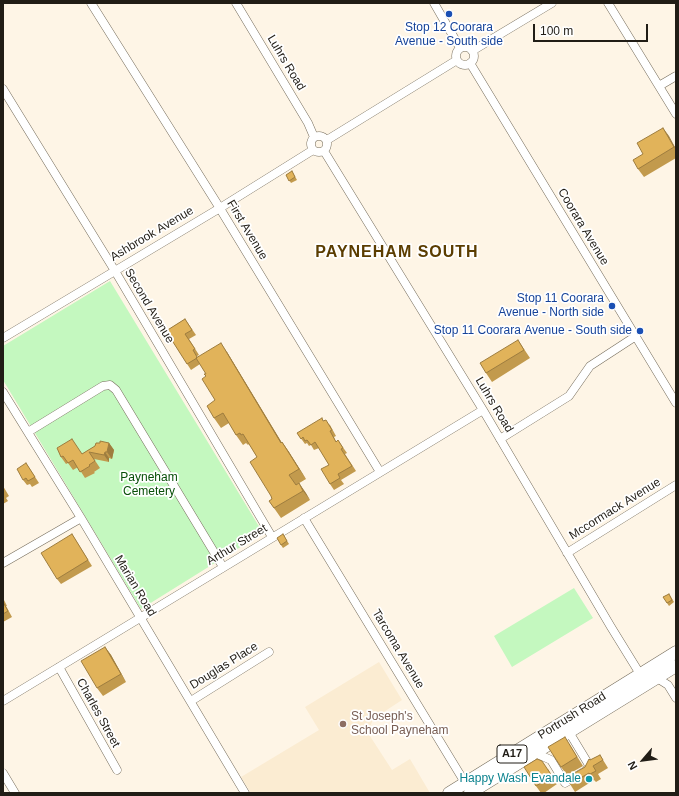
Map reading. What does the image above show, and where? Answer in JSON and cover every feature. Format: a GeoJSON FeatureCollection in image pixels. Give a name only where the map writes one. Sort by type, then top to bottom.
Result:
{"type":"FeatureCollection","features":[{"type":"Feature","properties":{"kind":"highway","name":"Portrush Road"},"geometry":{"type":"LineString","coordinates":[[469,789],[558,725],[676,652]]}},
{"type":"Feature","properties":{"kind":"highway"},"geometry":{"type":"LineString","coordinates":[[628,697],[640,674],[667,675]]}},
{"type":"Feature","properties":{"kind":"highway","name":"Portrush Road"},"geometry":{"type":"LineString","coordinates":[[449,793],[469,789],[536,753],[667,675]]}},
{"type":"Feature","properties":{"kind":"street","name":"First Avenue"},"geometry":{"type":"LineString","coordinates":[[91,3],[220,208],[380,472]]}},
{"type":"Feature","properties":{"kind":"street","name":"Luhrs Road"},"geometry":{"type":"LineString","coordinates":[[236,3],[308,123],[314,137]]}},
{"type":"Feature","properties":{"kind":"street"},"geometry":{"type":"LineString","coordinates":[[434,3],[460,48]]}},
{"type":"Feature","properties":{"kind":"street"},"geometry":{"type":"LineString","coordinates":[[472,51],[552,3]]}},
{"type":"Feature","properties":{"kind":"street"},"geometry":{"type":"LineString","coordinates":[[608,3],[676,114]]}},
{"type":"Feature","properties":{"kind":"street"},"geometry":{"type":"LineString","coordinates":[[468,47],[472,51],[474,54],[474,59],[470,63],[462,65],[457,60],[456,53],[460,48],[468,47]]}},
{"type":"Feature","properties":{"kind":"street"},"geometry":{"type":"LineString","coordinates":[[327,140],[457,60]]}},
{"type":"Feature","properties":{"kind":"street","name":"Coorara Avenue"},"geometry":{"type":"LineString","coordinates":[[470,63],[676,403]]}},
{"type":"Feature","properties":{"kind":"street"},"geometry":{"type":"LineString","coordinates":[[659,86],[676,76]]}},
{"type":"Feature","properties":{"kind":"street","name":"Second Avenue"},"geometry":{"type":"LineString","coordinates":[[3,89],[114,271],[272,538]]}},
{"type":"Feature","properties":{"kind":"street"},"geometry":{"type":"LineString","coordinates":[[320,136],[327,140],[327,146],[324,151],[318,152],[313,150],[311,144],[314,137],[320,136]]}},
{"type":"Feature","properties":{"kind":"street","name":"Ashbrook Avenue"},"geometry":{"type":"LineString","coordinates":[[3,338],[220,208],[313,150]]}},
{"type":"Feature","properties":{"kind":"street","name":"Luhrs Road"},"geometry":{"type":"LineString","coordinates":[[324,151],[483,410],[640,674]]}},
{"type":"Feature","properties":{"kind":"street"},"geometry":{"type":"LineString","coordinates":[[500,439],[568,396],[590,366],[636,336]]}},
{"type":"Feature","properties":{"kind":"street"},"geometry":{"type":"LineString","coordinates":[[28,432],[103,386],[110,386],[116,390],[224,567]]}},
{"type":"Feature","properties":{"kind":"street","name":"Marian Road"},"geometry":{"type":"LineString","coordinates":[[3,392],[81,518],[245,793]]}},
{"type":"Feature","properties":{"kind":"street","name":"Arthur Street"},"geometry":{"type":"LineString","coordinates":[[3,702],[483,410]]}},
{"type":"Feature","properties":{"kind":"street","name":"Mccormack Avenue"},"geometry":{"type":"LineString","coordinates":[[567,553],[676,485]]}},
{"type":"Feature","properties":{"kind":"street"},"geometry":{"type":"LineString","coordinates":[[3,562],[81,518]]}},
{"type":"Feature","properties":{"kind":"street","name":"Tarcoma Avenue"},"geometry":{"type":"LineString","coordinates":[[304,518],[469,789]]}},
{"type":"Feature","properties":{"kind":"street","name":"Douglas Place"},"geometry":{"type":"LineString","coordinates":[[191,701],[269,652]]}},
{"type":"Feature","properties":{"kind":"street","name":"Charles Street"},"geometry":{"type":"LineString","coordinates":[[59,667],[117,770]]}},
{"type":"Feature","properties":{"kind":"street"},"geometry":{"type":"LineString","coordinates":[[667,675],[676,698]]}},
{"type":"Feature","properties":{"kind":"street"},"geometry":{"type":"LineString","coordinates":[[536,753],[551,760],[566,783],[587,770],[589,765],[569,732],[558,725]]}},
{"type":"Feature","properties":{"kind":"street"},"geometry":{"type":"LineString","coordinates":[[3,773],[15,793]]}},
{"type":"Feature","properties":{"kind":"shaded area","name":"St Joseph's School Payneham"},"geometry":{"type":"Polygon","coordinates":[[[379,662],[402,700],[373,719],[368,733],[392,770],[410,759],[430,793],[251,793],[241,777],[319,730],[305,707],[379,662]]]}},
{"type":"Feature","properties":{"kind":"green space","name":"Payneham Cemetery"},"geometry":{"type":"Polygon","coordinates":[[[110,281],[263,533],[141,609],[3,380],[3,346],[110,281]]]}},
{"type":"Feature","properties":{"kind":"green space"},"geometry":{"type":"Polygon","coordinates":[[[574,588],[593,618],[512,667],[494,636],[574,588]]]}},
{"type":"Feature","properties":{"kind":"building"},"geometry":{"type":"Polygon","coordinates":[[[663,128],[674,147],[638,169],[633,160],[643,154],[637,143],[663,128]]]}},
{"type":"Feature","properties":{"kind":"building"},"geometry":{"type":"Polygon","coordinates":[[[292,171],[295,177],[289,181],[286,175],[292,171]]]}},
{"type":"Feature","properties":{"kind":"building"},"geometry":{"type":"Polygon","coordinates":[[[185,319],[192,330],[185,334],[195,349],[193,350],[197,357],[187,364],[166,331],[185,319]]]}},
{"type":"Feature","properties":{"kind":"building"},"geometry":{"type":"Polygon","coordinates":[[[518,340],[524,350],[486,373],[480,363],[518,340]]]}},
{"type":"Feature","properties":{"kind":"building"},"geometry":{"type":"Polygon","coordinates":[[[221,343],[281,443],[282,442],[299,469],[289,475],[296,485],[299,483],[303,491],[274,508],[269,501],[272,499],[271,496],[250,462],[257,457],[243,434],[241,435],[240,433],[236,435],[223,413],[214,418],[207,406],[215,400],[202,379],[206,376],[204,374],[206,374],[196,358],[221,343]]]}},
{"type":"Feature","properties":{"kind":"building"},"geometry":{"type":"Polygon","coordinates":[[[322,418],[323,421],[326,420],[332,430],[330,431],[336,442],[338,440],[343,448],[341,449],[352,466],[338,474],[340,478],[330,484],[321,469],[329,465],[315,442],[311,445],[307,440],[305,441],[303,437],[301,439],[297,433],[322,418]]]}},
{"type":"Feature","properties":{"kind":"building"},"geometry":{"type":"Polygon","coordinates":[[[72,439],[82,454],[95,446],[96,443],[100,443],[100,441],[109,443],[107,452],[105,452],[104,455],[89,452],[95,461],[80,472],[73,460],[68,463],[63,456],[61,457],[57,448],[72,439]]]}},
{"type":"Feature","properties":{"kind":"building"},"geometry":{"type":"Polygon","coordinates":[[[26,463],[35,477],[28,481],[26,478],[23,480],[17,469],[26,463]]]}},
{"type":"Feature","properties":{"kind":"building"},"geometry":{"type":"Polygon","coordinates":[[[72,534],[88,560],[57,579],[41,553],[72,534]]]}},
{"type":"Feature","properties":{"kind":"building"},"geometry":{"type":"Polygon","coordinates":[[[283,534],[287,541],[281,545],[277,538],[283,534]]]}},
{"type":"Feature","properties":{"kind":"building"},"geometry":{"type":"Polygon","coordinates":[[[669,594],[672,600],[667,603],[663,597],[669,594]]]}},
{"type":"Feature","properties":{"kind":"building"},"geometry":{"type":"Polygon","coordinates":[[[3,602],[8,611],[3,614],[3,602]]]}},
{"type":"Feature","properties":{"kind":"building"},"geometry":{"type":"Polygon","coordinates":[[[105,647],[121,674],[97,688],[81,661],[105,647]]]}},
{"type":"Feature","properties":{"kind":"building"},"geometry":{"type":"Polygon","coordinates":[[[565,737],[577,757],[561,767],[548,747],[565,737]]]}},
{"type":"Feature","properties":{"kind":"building"},"geometry":{"type":"Polygon","coordinates":[[[600,755],[603,760],[593,766],[596,771],[590,774],[589,773],[570,784],[566,778],[585,767],[589,759],[590,760],[600,755]]]}},
{"type":"Feature","properties":{"kind":"building"},"geometry":{"type":"Polygon","coordinates":[[[537,759],[542,761],[552,776],[536,786],[524,767],[537,759]]]}},
{"type":"Feature","properties":{"kind":"place","name":"Stop 12 Coorara Avenue - South side"},"geometry":{"type":"Point","coordinates":[449,14]}},
{"type":"Feature","properties":{"kind":"place","name":"Stop 11 Coorara Avenue - North side"},"geometry":{"type":"Point","coordinates":[612,306]}},
{"type":"Feature","properties":{"kind":"place","name":"Stop 11 Coorara Avenue - South side"},"geometry":{"type":"Point","coordinates":[640,331]}},
{"type":"Feature","properties":{"kind":"place","name":"St Joseph's School Payneham"},"geometry":{"type":"Point","coordinates":[343,724]}},
{"type":"Feature","properties":{"kind":"place","name":"Happy Wash Evandale"},"geometry":{"type":"Point","coordinates":[589,779]}},
{"type":"Feature","properties":{"kind":"district","name":"PAYNEHAM SOUTH"},"geometry":{"type":"Point","coordinates":[397,253]}}]}
